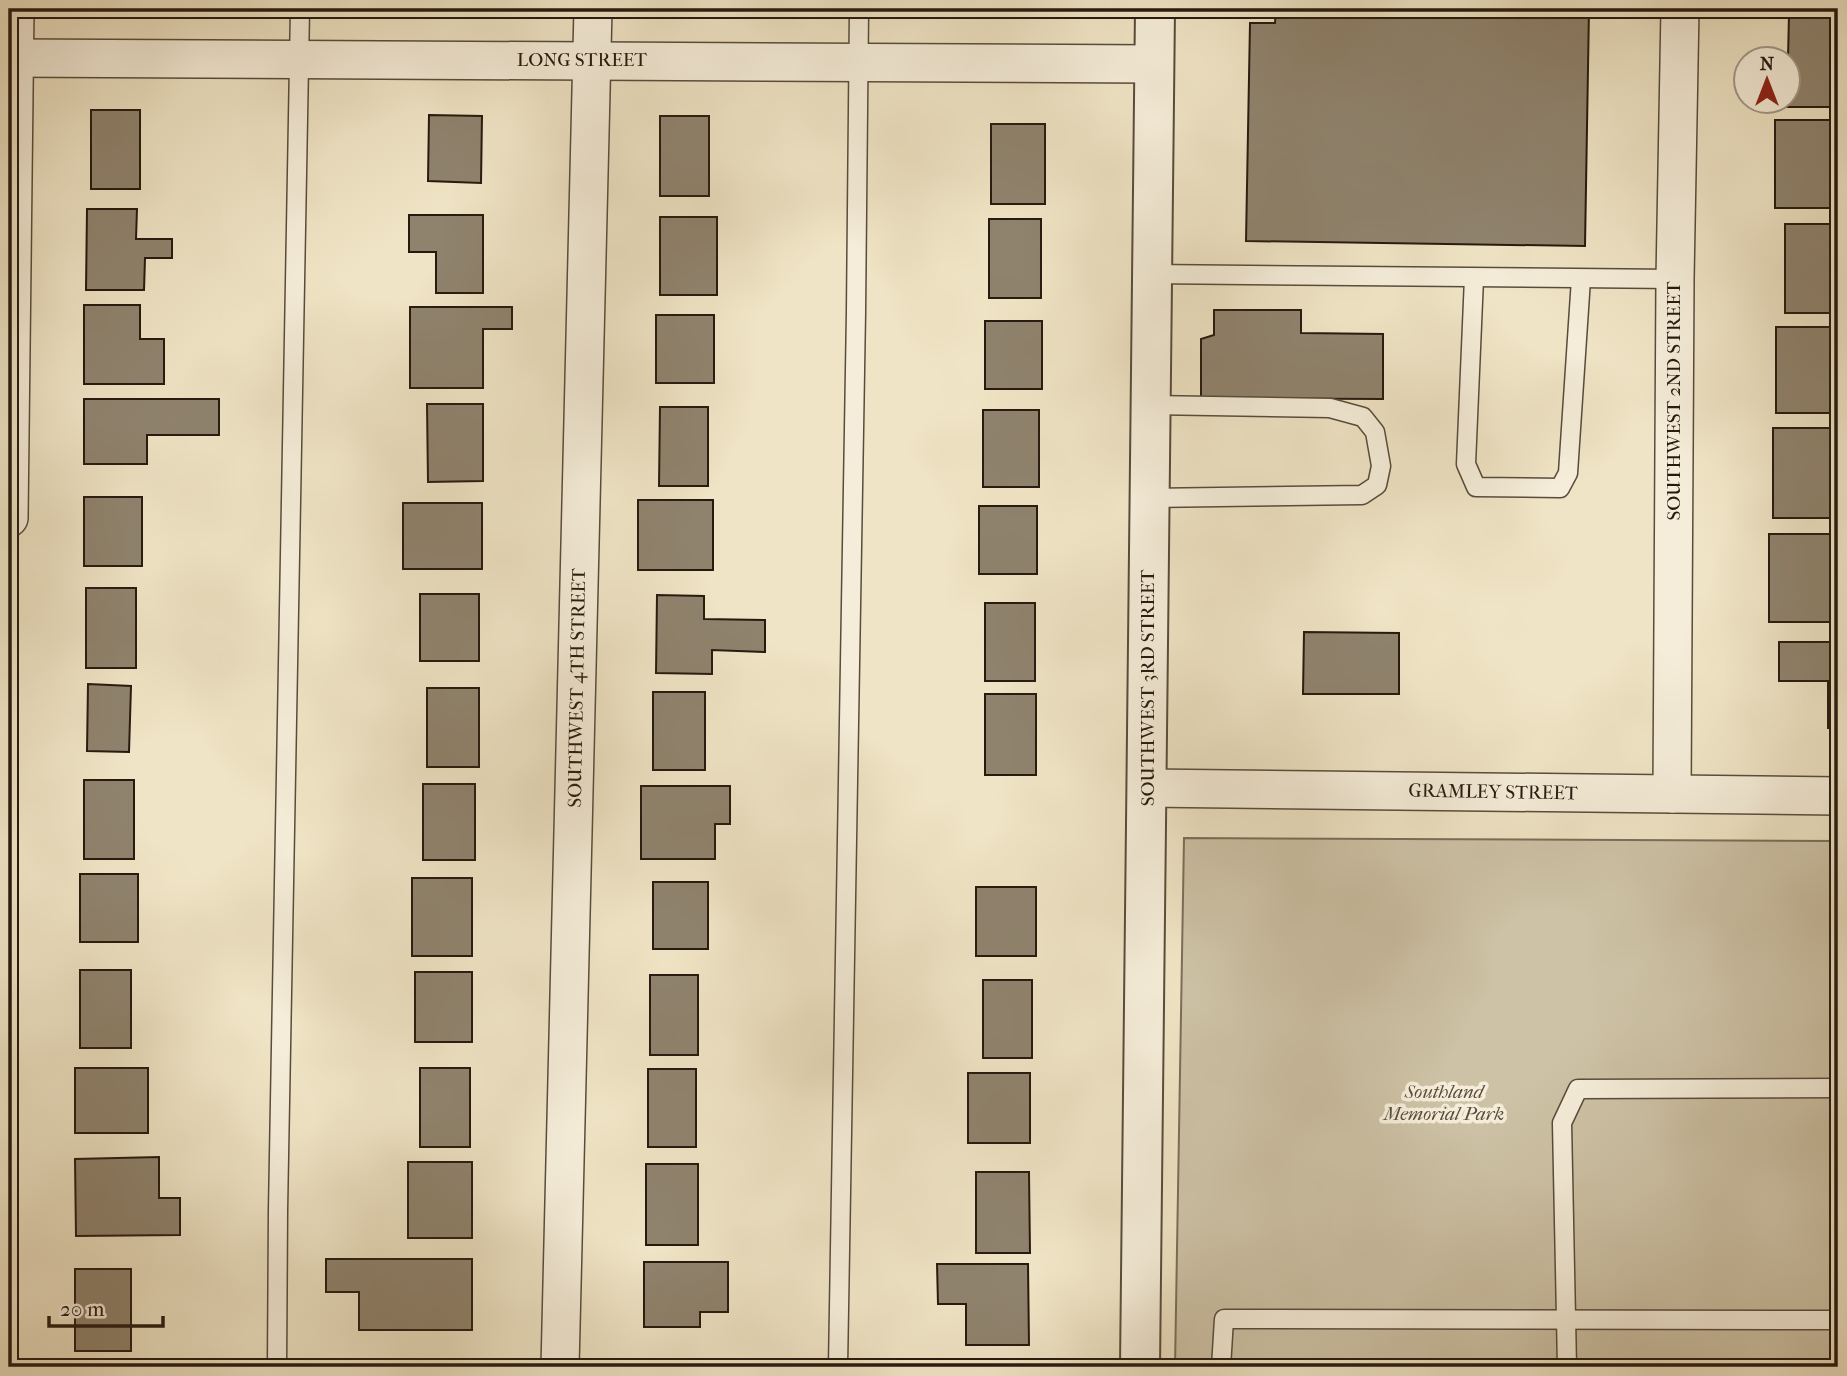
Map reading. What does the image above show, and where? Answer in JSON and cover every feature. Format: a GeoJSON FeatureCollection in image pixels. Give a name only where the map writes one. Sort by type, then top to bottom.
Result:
{"type":"FeatureCollection","features":[{"type":"Feature","properties":{"kind":"street"},"geometry":{"type":"LineString","coordinates":[[9,518],[12,58],[15,9]]}},
{"type":"Feature","properties":{"kind":"street","name":"SOUTHWEST 4TH STREET"},"geometry":{"type":"LineString","coordinates":[[560,1367],[593,9]]}},
{"type":"Feature","properties":{"kind":"street","name":"SOUTHWEST 3RD STREET"},"geometry":{"type":"LineString","coordinates":[[1140,1367],[1155,9]]}},
{"type":"Feature","properties":{"kind":"street","name":"SOUTHWEST 2ND STREET"},"geometry":{"type":"LineString","coordinates":[[1672,794],[1675,279],[1680,9]]}},
{"type":"Feature","properties":{"kind":"street","name":"LONG STREET"},"geometry":{"type":"LineString","coordinates":[[12,58],[1154,64]]}},
{"type":"Feature","properties":{"kind":"street","name":"GRAMLEY STREET"},"geometry":{"type":"LineString","coordinates":[[1147,788],[1838,796]]}},
{"type":"Feature","properties":{"kind":"lane"},"geometry":{"type":"LineString","coordinates":[[277,1367],[297,59],[300,9]]}},
{"type":"Feature","properties":{"kind":"lane"},"geometry":{"type":"LineString","coordinates":[[838,1367],[856,340],[859,9]]}},
{"type":"Feature","properties":{"kind":"lane"},"geometry":{"type":"LineString","coordinates":[[1150,274],[1675,279]]}},
{"type":"Feature","properties":{"kind":"lane"},"geometry":{"type":"LineString","coordinates":[[1474,278],[1466,464],[1476,487],[1560,488],[1568,473],[1581,279]]}},
{"type":"Feature","properties":{"kind":"lane"},"geometry":{"type":"LineString","coordinates":[[1149,498],[1362,495],[1377,485],[1381,466],[1376,432],[1363,416],[1330,408],[1150,405]]}},
{"type":"Feature","properties":{"kind":"lane"},"geometry":{"type":"LineString","coordinates":[[1567,1367],[1562,1123],[1578,1089],[1838,1088]]}},
{"type":"Feature","properties":{"kind":"lane"},"geometry":{"type":"LineString","coordinates":[[1221,1367],[1224,1319],[1838,1320]]}},
{"type":"Feature","properties":{"kind":"green space","name":"Southland Memorial Park"},"geometry":{"type":"Polygon","coordinates":[[[1184,838],[1838,841],[1838,1367],[1175,1367],[1184,838]]]}},
{"type":"Feature","properties":{"kind":"building"},"geometry":{"type":"Polygon","coordinates":[[[1276,9],[1589,9],[1585,246],[1246,241],[1250,23],[1275,23],[1276,9]]]}},
{"type":"Feature","properties":{"kind":"building"},"geometry":{"type":"Polygon","coordinates":[[[1789,15],[1838,15],[1838,107],[1801,107],[1801,46],[1788,46],[1789,15]]]}},
{"type":"Feature","properties":{"kind":"building"},"geometry":{"type":"Polygon","coordinates":[[[91,110],[140,110],[140,189],[91,189],[91,110]]]}},
{"type":"Feature","properties":{"kind":"building"},"geometry":{"type":"Polygon","coordinates":[[[429,115],[482,116],[481,183],[428,181],[429,115]]]}},
{"type":"Feature","properties":{"kind":"building"},"geometry":{"type":"Polygon","coordinates":[[[660,116],[709,116],[709,196],[660,196],[660,116]]]}},
{"type":"Feature","properties":{"kind":"building"},"geometry":{"type":"Polygon","coordinates":[[[1775,120],[1838,120],[1838,208],[1775,208],[1775,120]]]}},
{"type":"Feature","properties":{"kind":"building"},"geometry":{"type":"Polygon","coordinates":[[[991,124],[1045,124],[1045,204],[991,204],[991,124]]]}},
{"type":"Feature","properties":{"kind":"building"},"geometry":{"type":"Polygon","coordinates":[[[87,209],[137,209],[136,239],[172,239],[172,258],[145,258],[144,290],[86,290],[87,209]]]}},
{"type":"Feature","properties":{"kind":"building"},"geometry":{"type":"Polygon","coordinates":[[[409,215],[483,215],[483,293],[436,293],[436,252],[409,252],[409,215]]]}},
{"type":"Feature","properties":{"kind":"building"},"geometry":{"type":"Polygon","coordinates":[[[660,217],[717,217],[717,295],[660,295],[660,217]]]}},
{"type":"Feature","properties":{"kind":"building"},"geometry":{"type":"Polygon","coordinates":[[[989,219],[1041,219],[1041,298],[989,298],[989,219]]]}},
{"type":"Feature","properties":{"kind":"building"},"geometry":{"type":"Polygon","coordinates":[[[1785,224],[1838,224],[1838,313],[1785,313],[1785,224]]]}},
{"type":"Feature","properties":{"kind":"building"},"geometry":{"type":"Polygon","coordinates":[[[84,305],[140,305],[140,339],[164,339],[164,384],[84,384],[84,305]]]}},
{"type":"Feature","properties":{"kind":"building"},"geometry":{"type":"Polygon","coordinates":[[[410,307],[512,307],[512,329],[483,329],[483,388],[410,388],[410,307]]]}},
{"type":"Feature","properties":{"kind":"building"},"geometry":{"type":"Polygon","coordinates":[[[1214,310],[1301,310],[1301,333],[1383,334],[1383,399],[1201,398],[1201,339],[1214,335],[1214,310]]]}},
{"type":"Feature","properties":{"kind":"building"},"geometry":{"type":"Polygon","coordinates":[[[656,315],[714,315],[714,383],[656,383],[656,315]]]}},
{"type":"Feature","properties":{"kind":"building"},"geometry":{"type":"Polygon","coordinates":[[[985,321],[1042,321],[1042,389],[985,389],[985,321]]]}},
{"type":"Feature","properties":{"kind":"building"},"geometry":{"type":"Polygon","coordinates":[[[1776,327],[1838,327],[1838,413],[1776,413],[1776,327]]]}},
{"type":"Feature","properties":{"kind":"building"},"geometry":{"type":"Polygon","coordinates":[[[84,399],[219,399],[219,435],[147,435],[147,464],[84,464],[84,399]]]}},
{"type":"Feature","properties":{"kind":"building"},"geometry":{"type":"Polygon","coordinates":[[[427,404],[483,404],[483,481],[428,482],[427,404]]]}},
{"type":"Feature","properties":{"kind":"building"},"geometry":{"type":"Polygon","coordinates":[[[660,407],[708,407],[708,486],[659,486],[660,407]]]}},
{"type":"Feature","properties":{"kind":"building"},"geometry":{"type":"Polygon","coordinates":[[[983,410],[1039,410],[1039,487],[983,487],[983,410]]]}},
{"type":"Feature","properties":{"kind":"building"},"geometry":{"type":"Polygon","coordinates":[[[1773,428],[1838,428],[1838,518],[1773,518],[1773,428]]]}},
{"type":"Feature","properties":{"kind":"building"},"geometry":{"type":"Polygon","coordinates":[[[84,497],[142,497],[142,566],[84,566],[84,497]]]}},
{"type":"Feature","properties":{"kind":"building"},"geometry":{"type":"Polygon","coordinates":[[[638,500],[713,500],[713,570],[638,570],[638,500]]]}},
{"type":"Feature","properties":{"kind":"building"},"geometry":{"type":"Polygon","coordinates":[[[403,503],[482,503],[482,569],[403,569],[403,503]]]}},
{"type":"Feature","properties":{"kind":"building"},"geometry":{"type":"Polygon","coordinates":[[[979,506],[1037,506],[1037,574],[979,574],[979,506]]]}},
{"type":"Feature","properties":{"kind":"building"},"geometry":{"type":"Polygon","coordinates":[[[1769,534],[1838,534],[1838,622],[1769,622],[1769,534]]]}},
{"type":"Feature","properties":{"kind":"building"},"geometry":{"type":"Polygon","coordinates":[[[86,588],[136,588],[136,668],[86,668],[86,588]]]}},
{"type":"Feature","properties":{"kind":"building"},"geometry":{"type":"Polygon","coordinates":[[[420,594],[479,594],[479,661],[420,661],[420,594]]]}},
{"type":"Feature","properties":{"kind":"building"},"geometry":{"type":"Polygon","coordinates":[[[657,595],[704,596],[704,619],[765,620],[765,652],[712,650],[712,674],[656,673],[657,595]]]}},
{"type":"Feature","properties":{"kind":"building"},"geometry":{"type":"Polygon","coordinates":[[[985,603],[1035,603],[1035,681],[985,681],[985,603]]]}},
{"type":"Feature","properties":{"kind":"building"},"geometry":{"type":"Polygon","coordinates":[[[1304,632],[1399,633],[1399,694],[1303,694],[1304,632]]]}},
{"type":"Feature","properties":{"kind":"building"},"geometry":{"type":"Polygon","coordinates":[[[1779,642],[1838,642],[1838,728],[1828,728],[1828,681],[1779,681],[1779,642]]]}},
{"type":"Feature","properties":{"kind":"building"},"geometry":{"type":"Polygon","coordinates":[[[88,684],[131,686],[129,752],[87,751],[88,684]]]}},
{"type":"Feature","properties":{"kind":"building"},"geometry":{"type":"Polygon","coordinates":[[[427,688],[479,688],[479,767],[427,767],[427,688]]]}},
{"type":"Feature","properties":{"kind":"building"},"geometry":{"type":"Polygon","coordinates":[[[653,692],[705,692],[705,770],[653,770],[653,692]]]}},
{"type":"Feature","properties":{"kind":"building"},"geometry":{"type":"Polygon","coordinates":[[[985,694],[1036,694],[1036,775],[985,775],[985,694]]]}},
{"type":"Feature","properties":{"kind":"building"},"geometry":{"type":"Polygon","coordinates":[[[84,780],[134,780],[134,859],[84,859],[84,780]]]}},
{"type":"Feature","properties":{"kind":"building"},"geometry":{"type":"Polygon","coordinates":[[[423,784],[475,784],[475,860],[423,860],[423,784]]]}},
{"type":"Feature","properties":{"kind":"building"},"geometry":{"type":"Polygon","coordinates":[[[641,786],[730,786],[730,824],[715,824],[715,859],[641,859],[641,786]]]}},
{"type":"Feature","properties":{"kind":"building"},"geometry":{"type":"Polygon","coordinates":[[[80,874],[138,874],[138,942],[80,942],[80,874]]]}},
{"type":"Feature","properties":{"kind":"building"},"geometry":{"type":"Polygon","coordinates":[[[412,878],[472,878],[472,956],[412,956],[412,878]]]}},
{"type":"Feature","properties":{"kind":"building"},"geometry":{"type":"Polygon","coordinates":[[[653,882],[708,882],[708,949],[653,949],[653,882]]]}},
{"type":"Feature","properties":{"kind":"building"},"geometry":{"type":"Polygon","coordinates":[[[976,887],[1036,887],[1036,956],[976,956],[976,887]]]}},
{"type":"Feature","properties":{"kind":"building"},"geometry":{"type":"Polygon","coordinates":[[[80,970],[131,970],[131,1048],[80,1048],[80,970]]]}},
{"type":"Feature","properties":{"kind":"building"},"geometry":{"type":"Polygon","coordinates":[[[415,972],[472,972],[472,1042],[415,1042],[415,972]]]}},
{"type":"Feature","properties":{"kind":"building"},"geometry":{"type":"Polygon","coordinates":[[[650,975],[698,975],[698,1055],[650,1055],[650,975]]]}},
{"type":"Feature","properties":{"kind":"building"},"geometry":{"type":"Polygon","coordinates":[[[983,980],[1032,980],[1032,1058],[983,1058],[983,980]]]}},
{"type":"Feature","properties":{"kind":"building"},"geometry":{"type":"Polygon","coordinates":[[[75,1068],[148,1068],[148,1133],[75,1133],[75,1068]]]}},
{"type":"Feature","properties":{"kind":"building"},"geometry":{"type":"Polygon","coordinates":[[[420,1068],[470,1068],[470,1147],[420,1147],[420,1068]]]}},
{"type":"Feature","properties":{"kind":"building"},"geometry":{"type":"Polygon","coordinates":[[[648,1069],[696,1069],[696,1147],[648,1147],[648,1069]]]}},
{"type":"Feature","properties":{"kind":"building"},"geometry":{"type":"Polygon","coordinates":[[[968,1073],[1030,1073],[1030,1143],[968,1143],[968,1073]]]}},
{"type":"Feature","properties":{"kind":"building"},"geometry":{"type":"Polygon","coordinates":[[[159,1157],[159,1198],[180,1198],[180,1235],[76,1236],[75,1159],[159,1157]]]}},
{"type":"Feature","properties":{"kind":"building"},"geometry":{"type":"Polygon","coordinates":[[[408,1162],[472,1162],[472,1238],[408,1238],[408,1162]]]}},
{"type":"Feature","properties":{"kind":"building"},"geometry":{"type":"Polygon","coordinates":[[[646,1164],[698,1164],[698,1245],[646,1245],[646,1164]]]}},
{"type":"Feature","properties":{"kind":"building"},"geometry":{"type":"Polygon","coordinates":[[[976,1172],[1029,1172],[1030,1253],[976,1253],[976,1172]]]}},
{"type":"Feature","properties":{"kind":"building"},"geometry":{"type":"Polygon","coordinates":[[[326,1259],[472,1259],[472,1330],[359,1330],[359,1292],[326,1292],[326,1259]]]}},
{"type":"Feature","properties":{"kind":"building"},"geometry":{"type":"Polygon","coordinates":[[[644,1262],[728,1262],[728,1312],[700,1312],[700,1327],[644,1327],[644,1262]]]}},
{"type":"Feature","properties":{"kind":"building"},"geometry":{"type":"Polygon","coordinates":[[[937,1264],[1028,1264],[1029,1345],[966,1345],[966,1304],[938,1304],[937,1264]]]}},
{"type":"Feature","properties":{"kind":"building"},"geometry":{"type":"Polygon","coordinates":[[[75,1269],[131,1269],[131,1351],[75,1351],[75,1269]]]}}]}
